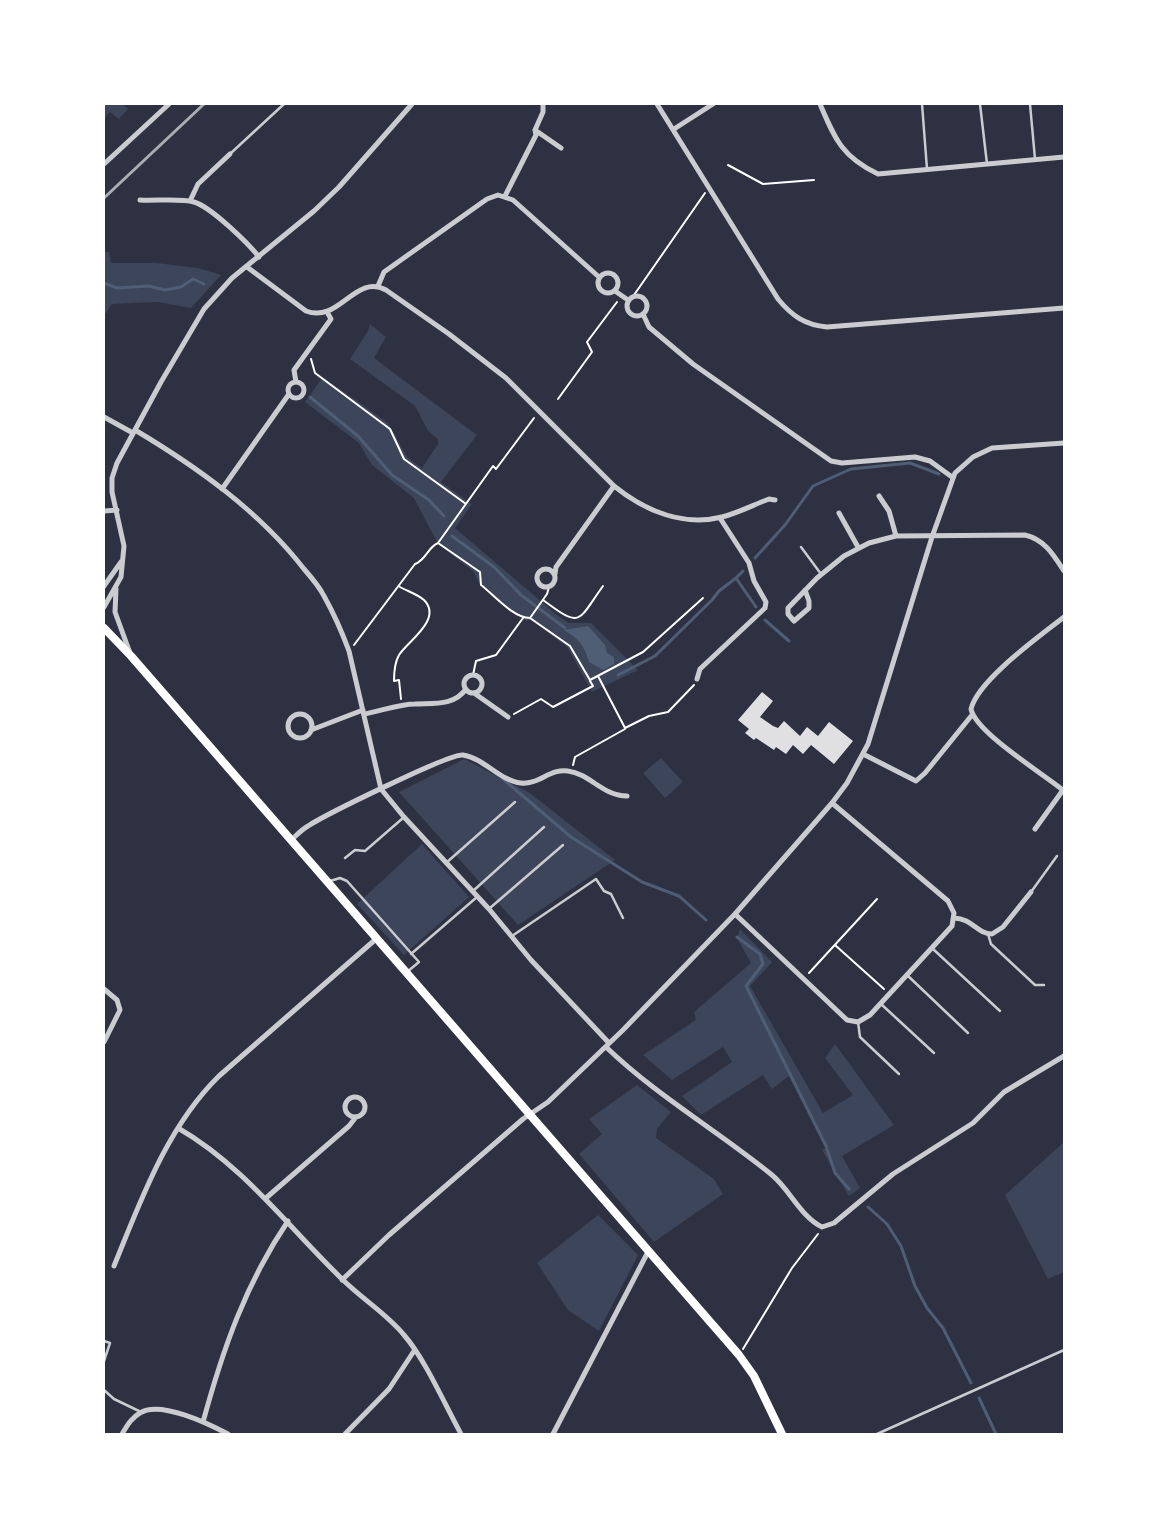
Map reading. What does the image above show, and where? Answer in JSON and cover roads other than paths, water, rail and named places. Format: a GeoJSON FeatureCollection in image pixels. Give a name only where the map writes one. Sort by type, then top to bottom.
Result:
{"type":"FeatureCollection","features":[{"type":"Feature","properties":{"kind":"main road"},"geometry":{"type":"LineString","coordinates":[[104,628],[131,656],[327,884],[739,1355],[754,1376],[782,1434]]}},
{"type":"Feature","properties":{"kind":"street"},"geometry":{"type":"LineString","coordinates":[[104,164],[169,104]]}},
{"type":"Feature","properties":{"kind":"street"},"geometry":{"type":"LineString","coordinates":[[104,607],[121,577],[123,559],[124,546],[112,492],[112,478],[117,463],[204,308],[232,278],[260,257],[339,187],[412,104]]}},
{"type":"Feature","properties":{"kind":"street"},"geometry":{"type":"LineString","coordinates":[[505,196],[536,135],[534,130],[543,112],[543,104]]}},
{"type":"Feature","properties":{"kind":"street"},"geometry":{"type":"LineString","coordinates":[[657,104],[778,299],[789,313],[815,326],[840,326],[1064,308]]}},
{"type":"Feature","properties":{"kind":"street"},"geometry":{"type":"LineString","coordinates":[[674,129],[713,104]]}},
{"type":"Feature","properties":{"kind":"street"},"geometry":{"type":"LineString","coordinates":[[820,104],[839,145],[855,162],[878,174],[1064,157]]}},
{"type":"Feature","properties":{"kind":"street"},"geometry":{"type":"LineString","coordinates":[[534,130],[561,148]]}},
{"type":"Feature","properties":{"kind":"street"},"geometry":{"type":"LineString","coordinates":[[190,201],[198,184],[230,154]]}},
{"type":"Feature","properties":{"kind":"street"},"geometry":{"type":"LineString","coordinates":[[378,286],[384,272],[488,199],[498,195],[505,196],[600,277]]}},
{"type":"Feature","properties":{"kind":"street"},"geometry":{"type":"LineString","coordinates":[[140,200],[190,201],[208,210],[248,243],[260,257]]}},
{"type":"Feature","properties":{"kind":"street"},"geometry":{"type":"LineString","coordinates":[[247,267],[306,311],[320,315],[367,286],[378,286],[450,334],[506,378],[614,486],[632,500],[652,511],[678,518],[720,518],[769,499],[775,500]]}},
{"type":"Feature","properties":{"kind":"street"},"geometry":{"type":"LineString","coordinates":[[606,272],[615,274],[619,281],[615,291],[608,293],[601,290],[598,284],[600,277],[606,272]]}},
{"type":"Feature","properties":{"kind":"street"},"geometry":{"type":"LineString","coordinates":[[615,291],[628,300]]}},
{"type":"Feature","properties":{"kind":"street"},"geometry":{"type":"LineString","coordinates":[[634,295],[639,295],[646,301],[647,308],[643,314],[637,316],[630,313],[626,307],[628,300],[634,295]]}},
{"type":"Feature","properties":{"kind":"street"},"geometry":{"type":"LineString","coordinates":[[296,382],[294,370],[331,319],[327,312]]}},
{"type":"Feature","properties":{"kind":"street"},"geometry":{"type":"LineString","coordinates":[[643,314],[649,326],[693,364],[831,461],[842,463],[915,457],[930,461],[952,478]]}},
{"type":"Feature","properties":{"kind":"street"},"geometry":{"type":"LineString","coordinates":[[222,489],[289,394],[290,384],[296,382],[302,385],[304,393],[297,398],[289,394]]}},
{"type":"Feature","properties":{"kind":"street"},"geometry":{"type":"LineString","coordinates":[[104,417],[134,431],[222,489],[260,519],[289,550],[325,596],[350,651],[381,789],[477,898],[489,909],[510,936],[607,1045],[675,1105],[772,1176],[813,1220],[822,1227],[834,1223],[893,1174],[960,1133],[973,1123],[1004,1092],[1064,1056]]}},
{"type":"Feature","properties":{"kind":"street"},"geometry":{"type":"LineString","coordinates":[[342,1280],[389,1235],[529,1114],[548,1102],[607,1045],[735,914],[832,803],[847,783],[863,754],[877,718],[952,478],[964,463],[992,448],[1064,443]]}},
{"type":"Feature","properties":{"kind":"street"},"geometry":{"type":"LineString","coordinates":[[555,574],[546,569],[538,574],[539,584],[548,587],[555,583],[556,567],[614,486]]}},
{"type":"Feature","properties":{"kind":"street"},"geometry":{"type":"LineString","coordinates":[[879,496],[889,511],[896,536]]}},
{"type":"Feature","properties":{"kind":"street"},"geometry":{"type":"LineString","coordinates":[[104,511],[116,510]]}},
{"type":"Feature","properties":{"kind":"street"},"geometry":{"type":"LineString","coordinates":[[839,514],[858,547]]}},
{"type":"Feature","properties":{"kind":"street"},"geometry":{"type":"LineString","coordinates":[[698,679],[700,669],[765,608],[766,602],[754,581],[749,563],[720,518]]}},
{"type":"Feature","properties":{"kind":"street"},"geometry":{"type":"LineString","coordinates":[[805,590],[809,601],[809,608],[794,621],[788,614],[788,608],[805,590],[821,574],[858,547],[896,536],[932,537],[1016,534],[1032,537],[1048,547],[1064,571]]}},
{"type":"Feature","properties":{"kind":"street"},"geometry":{"type":"LineString","coordinates":[[104,586],[123,559]]}},
{"type":"Feature","properties":{"kind":"street"},"geometry":{"type":"LineString","coordinates":[[116,587],[115,612],[131,656]]}},
{"type":"Feature","properties":{"kind":"street"},"geometry":{"type":"LineString","coordinates":[[1062,789],[1010,751],[978,724],[972,715],[972,704],[979,692],[1010,661],[1064,617]]}},
{"type":"Feature","properties":{"kind":"street"},"geometry":{"type":"LineString","coordinates":[[311,730],[310,719],[302,714],[292,716],[288,723],[289,732],[295,737],[304,738],[311,730],[364,712],[456,700],[461,697],[466,689],[465,681],[473,675],[480,678],[482,684],[478,691],[474,693]]}},
{"type":"Feature","properties":{"kind":"street"},"geometry":{"type":"LineString","coordinates":[[466,689],[508,717]]}},
{"type":"Feature","properties":{"kind":"street"},"geometry":{"type":"LineString","coordinates":[[863,754],[916,781],[925,773],[972,715]]}},
{"type":"Feature","properties":{"kind":"street"},"geometry":{"type":"LineString","coordinates":[[290,841],[307,827],[381,789],[456,755],[470,758],[518,783],[531,784],[556,772],[572,772],[600,789],[619,796],[626,796]]}},
{"type":"Feature","properties":{"kind":"street"},"geometry":{"type":"LineString","coordinates":[[1035,829],[1062,789],[1064,782]]}},
{"type":"Feature","properties":{"kind":"street"},"geometry":{"type":"LineString","coordinates":[[735,914],[847,1020],[858,1022],[866,1019],[881,1004],[952,926],[954,918],[953,909],[948,901],[832,803]]}},
{"type":"Feature","properties":{"kind":"street"},"geometry":{"type":"LineString","coordinates":[[954,918],[965,918],[983,933],[988,934],[1003,927],[1031,892]]}},
{"type":"Feature","properties":{"kind":"street"},"geometry":{"type":"LineString","coordinates":[[114,1266],[178,1128],[196,1100],[219,1076],[376,939]]}},
{"type":"Feature","properties":{"kind":"street"},"geometry":{"type":"LineString","coordinates":[[104,989],[117,1000],[120,1010],[104,1042]]}},
{"type":"Feature","properties":{"kind":"street"},"geometry":{"type":"LineString","coordinates":[[266,1198],[349,1126],[356,1117]]}},
{"type":"Feature","properties":{"kind":"street"},"geometry":{"type":"LineString","coordinates":[[178,1128],[216,1153],[266,1198],[342,1280],[399,1330],[414,1351],[461,1434]]}},
{"type":"Feature","properties":{"kind":"street"},"geometry":{"type":"LineString","coordinates":[[203,1422],[229,1336],[245,1294],[266,1253],[288,1221]]}},
{"type":"Feature","properties":{"kind":"street"},"geometry":{"type":"LineString","coordinates":[[553,1434],[649,1250]]}},
{"type":"Feature","properties":{"kind":"street"},"geometry":{"type":"LineString","coordinates":[[345,1434],[389,1388],[414,1351]]}},
{"type":"Feature","properties":{"kind":"street"},"geometry":{"type":"LineString","coordinates":[[122,1434],[132,1420],[141,1412],[152,1409],[166,1411],[203,1422],[228,1434]]}},
{"type":"Feature","properties":{"kind":"lane"},"geometry":{"type":"LineString","coordinates":[[230,154],[284,104]]}},
{"type":"Feature","properties":{"kind":"lane"},"geometry":{"type":"LineString","coordinates":[[922,104],[927,169]]}},
{"type":"Feature","properties":{"kind":"lane"},"geometry":{"type":"LineString","coordinates":[[980,104],[987,164]]}},
{"type":"Feature","properties":{"kind":"lane"},"geometry":{"type":"LineString","coordinates":[[1030,104],[1035,159]]}},
{"type":"Feature","properties":{"kind":"lane"},"geometry":{"type":"LineString","coordinates":[[801,547],[821,574]]}},
{"type":"Feature","properties":{"kind":"lane"},"geometry":{"type":"LineString","coordinates":[[446,863],[515,802]]}},
{"type":"Feature","properties":{"kind":"lane"},"geometry":{"type":"LineString","coordinates":[[346,858],[355,850],[365,851],[404,816]]}},
{"type":"Feature","properties":{"kind":"lane"},"geometry":{"type":"LineString","coordinates":[[472,892],[544,828]]}},
{"type":"Feature","properties":{"kind":"lane"},"geometry":{"type":"LineString","coordinates":[[489,909],[562,845]]}},
{"type":"Feature","properties":{"kind":"lane"},"geometry":{"type":"LineString","coordinates":[[1031,892],[1057,856]]}},
{"type":"Feature","properties":{"kind":"lane"},"geometry":{"type":"LineString","coordinates":[[327,884],[340,878],[347,881],[419,962],[406,974]]}},
{"type":"Feature","properties":{"kind":"lane"},"geometry":{"type":"LineString","coordinates":[[510,936],[596,878],[604,891],[611,894],[623,918]]}},
{"type":"Feature","properties":{"kind":"lane"},"geometry":{"type":"LineString","coordinates":[[411,954],[477,898]]}},
{"type":"Feature","properties":{"kind":"lane"},"geometry":{"type":"LineString","coordinates":[[988,934],[991,944],[1035,985],[1044,985]]}},
{"type":"Feature","properties":{"kind":"lane"},"geometry":{"type":"LineString","coordinates":[[932,948],[1000,1010]]}},
{"type":"Feature","properties":{"kind":"lane"},"geometry":{"type":"LineString","coordinates":[[907,975],[968,1033]]}},
{"type":"Feature","properties":{"kind":"lane"},"geometry":{"type":"LineString","coordinates":[[881,1004],[934,1054]]}},
{"type":"Feature","properties":{"kind":"lane"},"geometry":{"type":"LineString","coordinates":[[858,1022],[860,1037],[899,1074]]}},
{"type":"Feature","properties":{"kind":"lane"},"geometry":{"type":"LineString","coordinates":[[104,1341],[110,1343],[104,1361]]}},
{"type":"Feature","properties":{"kind":"lane"},"geometry":{"type":"LineString","coordinates":[[876,1434],[1064,1350]]}},
{"type":"Feature","properties":{"kind":"lane"},"geometry":{"type":"LineString","coordinates":[[104,1390],[114,1399],[141,1412]]}},
{"type":"Feature","properties":{"kind":"waterway"},"geometry":{"type":"LineString","coordinates":[[104,283],[117,288],[149,286],[165,290],[181,287],[193,279],[204,284]]}},
{"type":"Feature","properties":{"kind":"waterway"},"geometry":{"type":"LineString","coordinates":[[310,397],[358,436],[392,475],[429,500],[444,516]]}},
{"type":"Feature","properties":{"kind":"waterway"},"geometry":{"type":"LineString","coordinates":[[755,558],[785,525],[813,486],[851,469],[910,463],[939,474]]}},
{"type":"Feature","properties":{"kind":"waterway"},"geometry":{"type":"LineString","coordinates":[[452,536],[494,567],[521,595],[565,628]]}},
{"type":"Feature","properties":{"kind":"waterway"},"geometry":{"type":"LineString","coordinates":[[736,578],[743,571]]}},
{"type":"Feature","properties":{"kind":"waterway"},"geometry":{"type":"LineString","coordinates":[[618,675],[655,656],[719,591],[736,578],[756,607]]}},
{"type":"Feature","properties":{"kind":"waterway"},"geometry":{"type":"LineString","coordinates":[[765,620],[789,641]]}},
{"type":"Feature","properties":{"kind":"waterway"},"geometry":{"type":"LineString","coordinates":[[503,779],[571,837],[642,882],[679,896],[706,920]]}},
{"type":"Feature","properties":{"kind":"waterway"},"geometry":{"type":"LineString","coordinates":[[737,937],[760,954],[763,964],[746,986],[826,1146],[835,1173],[849,1189]]}},
{"type":"Feature","properties":{"kind":"waterway"},"geometry":{"type":"LineString","coordinates":[[868,1207],[887,1224],[901,1246],[915,1286],[927,1308],[943,1328],[971,1383]]}},
{"type":"Feature","properties":{"kind":"waterway"},"geometry":{"type":"LineString","coordinates":[[979,1398],[996,1434]]}},
{"type":"Feature","properties":{"kind":"railway"},"geometry":{"type":"LineString","coordinates":[[104,198],[204,104]]}}]}
